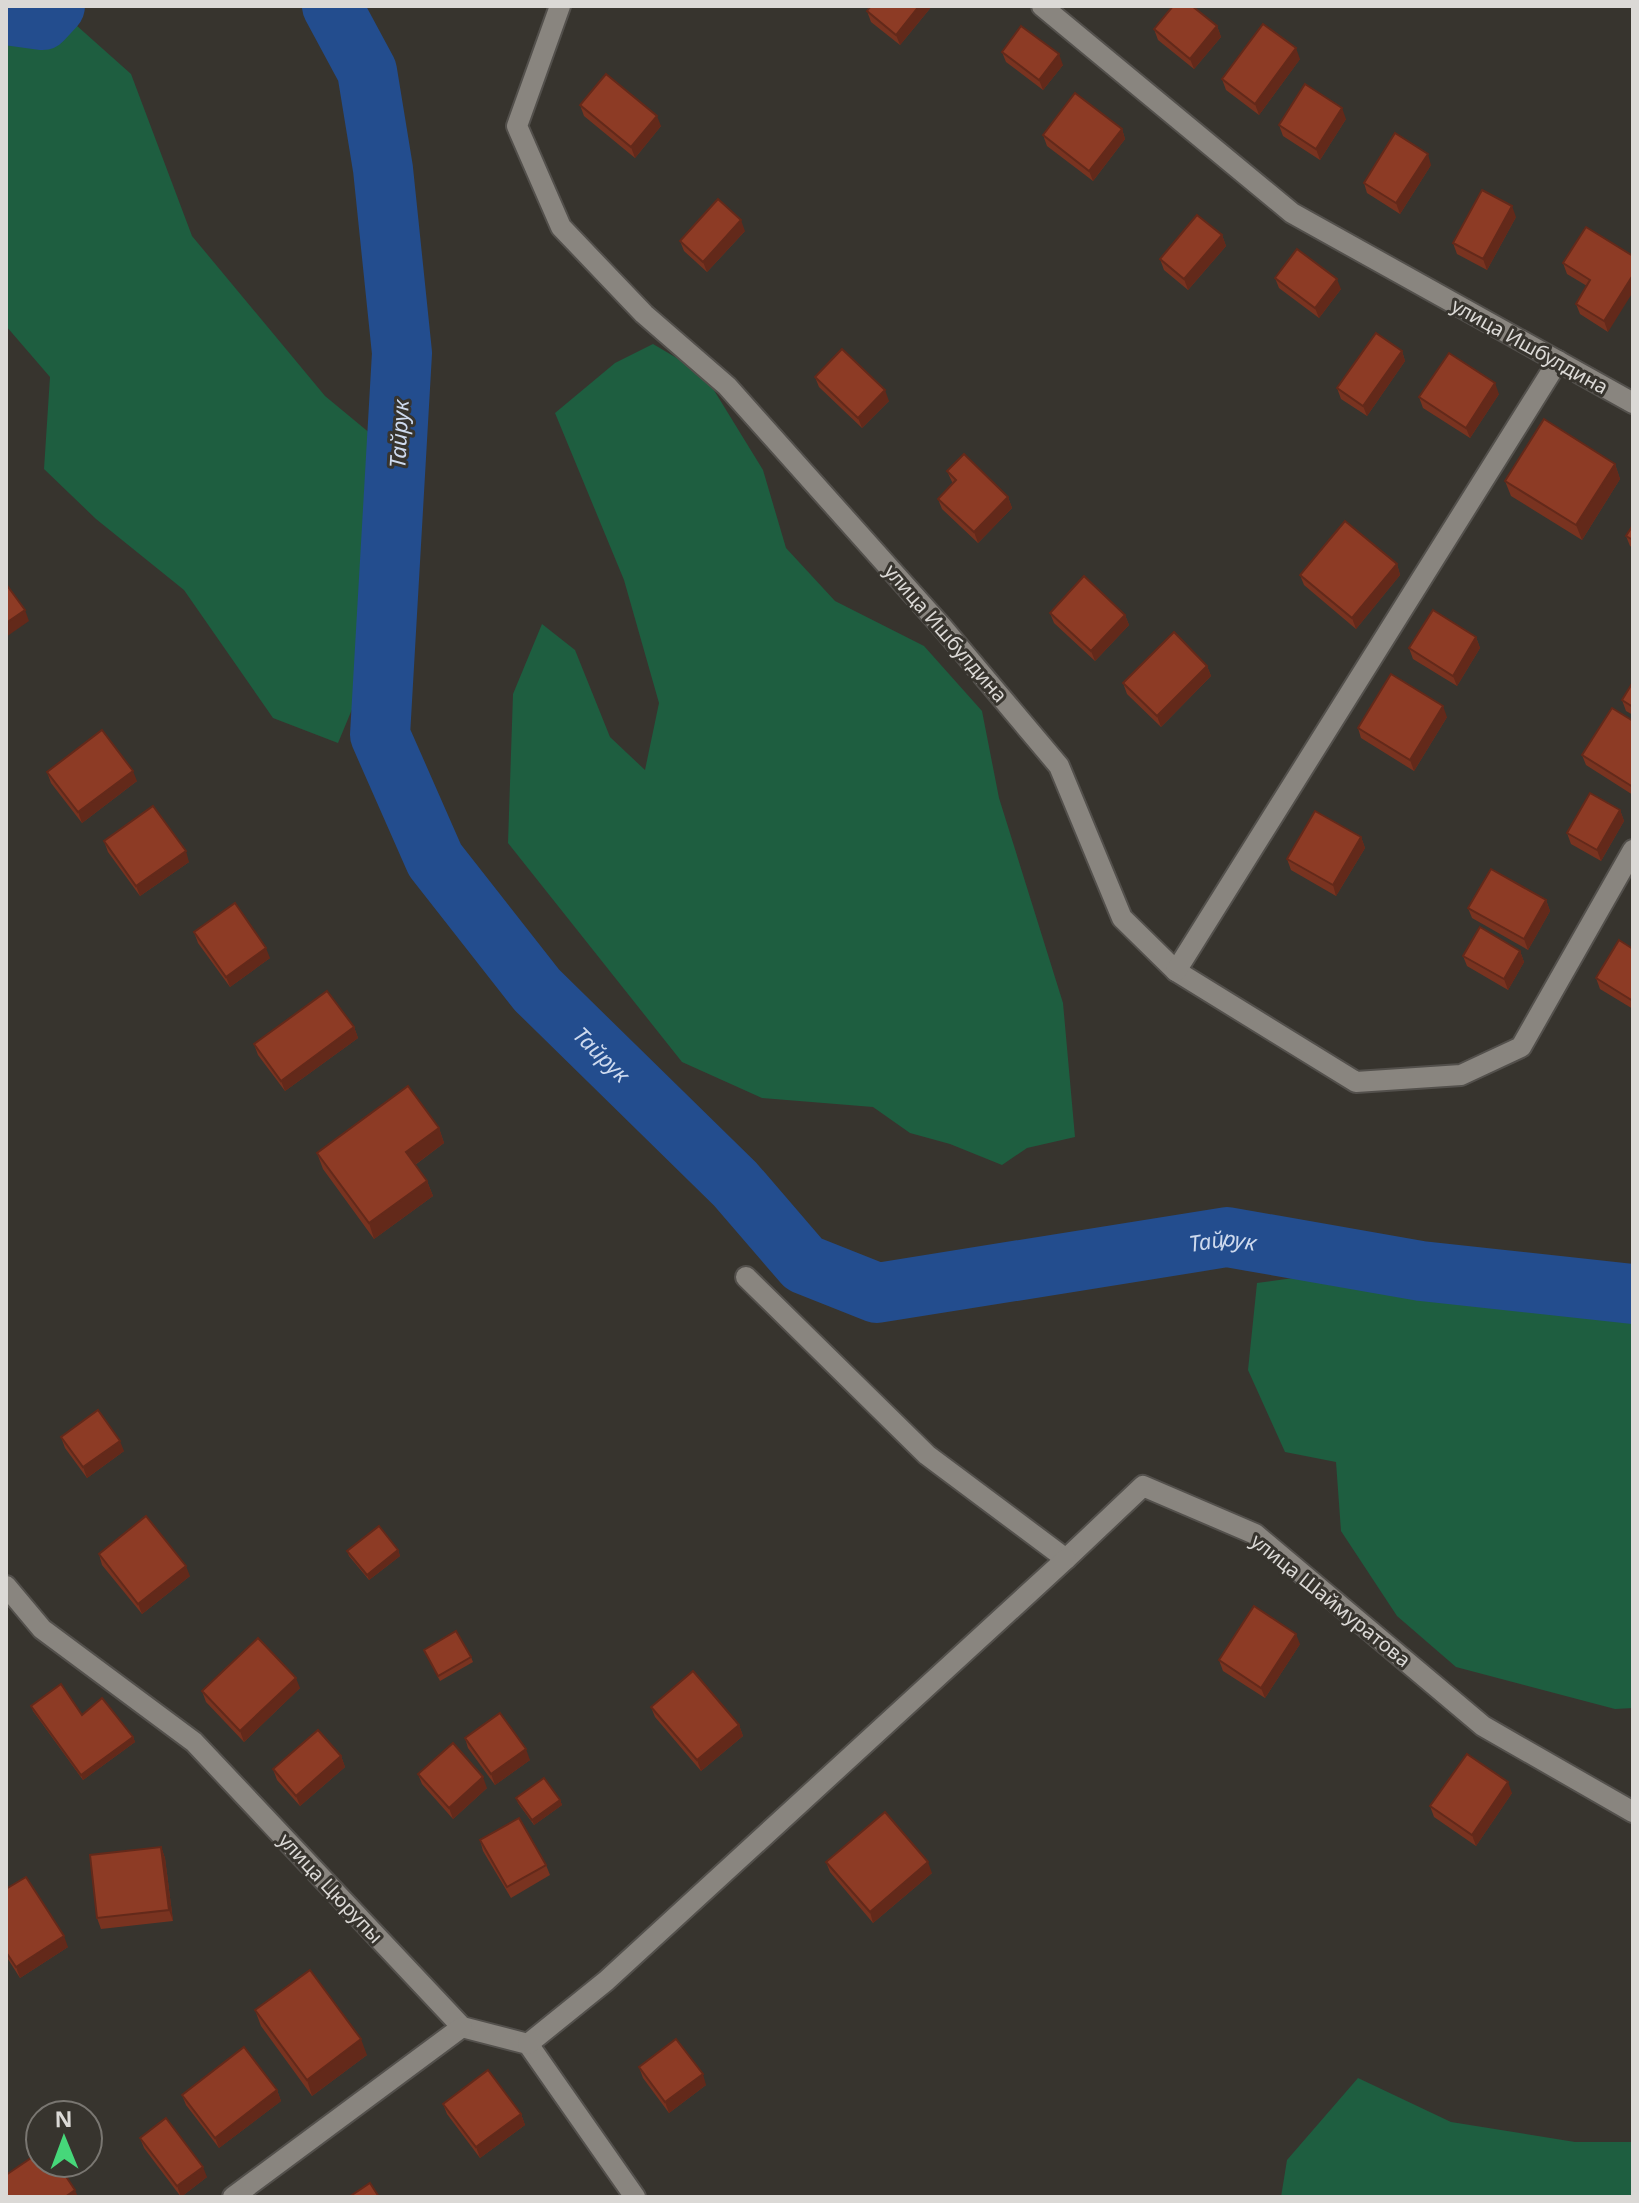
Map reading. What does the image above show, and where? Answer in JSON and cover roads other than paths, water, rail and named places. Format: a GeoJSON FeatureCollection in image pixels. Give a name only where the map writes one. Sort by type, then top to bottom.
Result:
{"type":"FeatureCollection","features":[{"type":"Feature","properties":{"kind":"street","name":"улица Ишбулдина"},"geometry":{"type":"LineString","coordinates":[[560,6],[517,126],[561,227],[644,314],[727,386],[943,628],[1059,766],[1122,918],[1176,971],[1356,1082],[1461,1075],[1521,1047],[1633,850]]}},
{"type":"Feature","properties":{"kind":"street","name":"улица Ишбулдина"},"geometry":{"type":"LineString","coordinates":[[1042,6],[1292,213],[1633,403]]}},
{"type":"Feature","properties":{"kind":"street"},"geometry":{"type":"LineString","coordinates":[[1176,971],[1558,361]]}},
{"type":"Feature","properties":{"kind":"street"},"geometry":{"type":"LineString","coordinates":[[528,2044],[606,1981],[1066,1559],[927,1455],[746,1277]]}},
{"type":"Feature","properties":{"kind":"street","name":"улица Шаймуратова"},"geometry":{"type":"LineString","coordinates":[[1066,1559],[1143,1486],[1255,1534],[1483,1726],[1633,1812]]}},
{"type":"Feature","properties":{"kind":"street","name":"улица Цюрупы"},"geometry":{"type":"LineString","coordinates":[[6,1586],[42,1629],[194,1742],[462,2027]]}},
{"type":"Feature","properties":{"kind":"street"},"geometry":{"type":"LineString","coordinates":[[233,2197],[462,2027],[528,2044],[635,2197]]}},
{"type":"Feature","properties":{"kind":"waterway","name":"Тайрук"},"geometry":{"type":"LineString","coordinates":[[6,15],[42,20],[55,6]]}},
{"type":"Feature","properties":{"kind":"waterway","name":"Тайрук"},"geometry":{"type":"LineString","coordinates":[[332,6],[367,71],[383,169],[402,353],[380,735],[435,860],[537,990],[735,1184],[804,1264],[877,1293],[1227,1237],[1421,1271],[1633,1294]]}}]}
